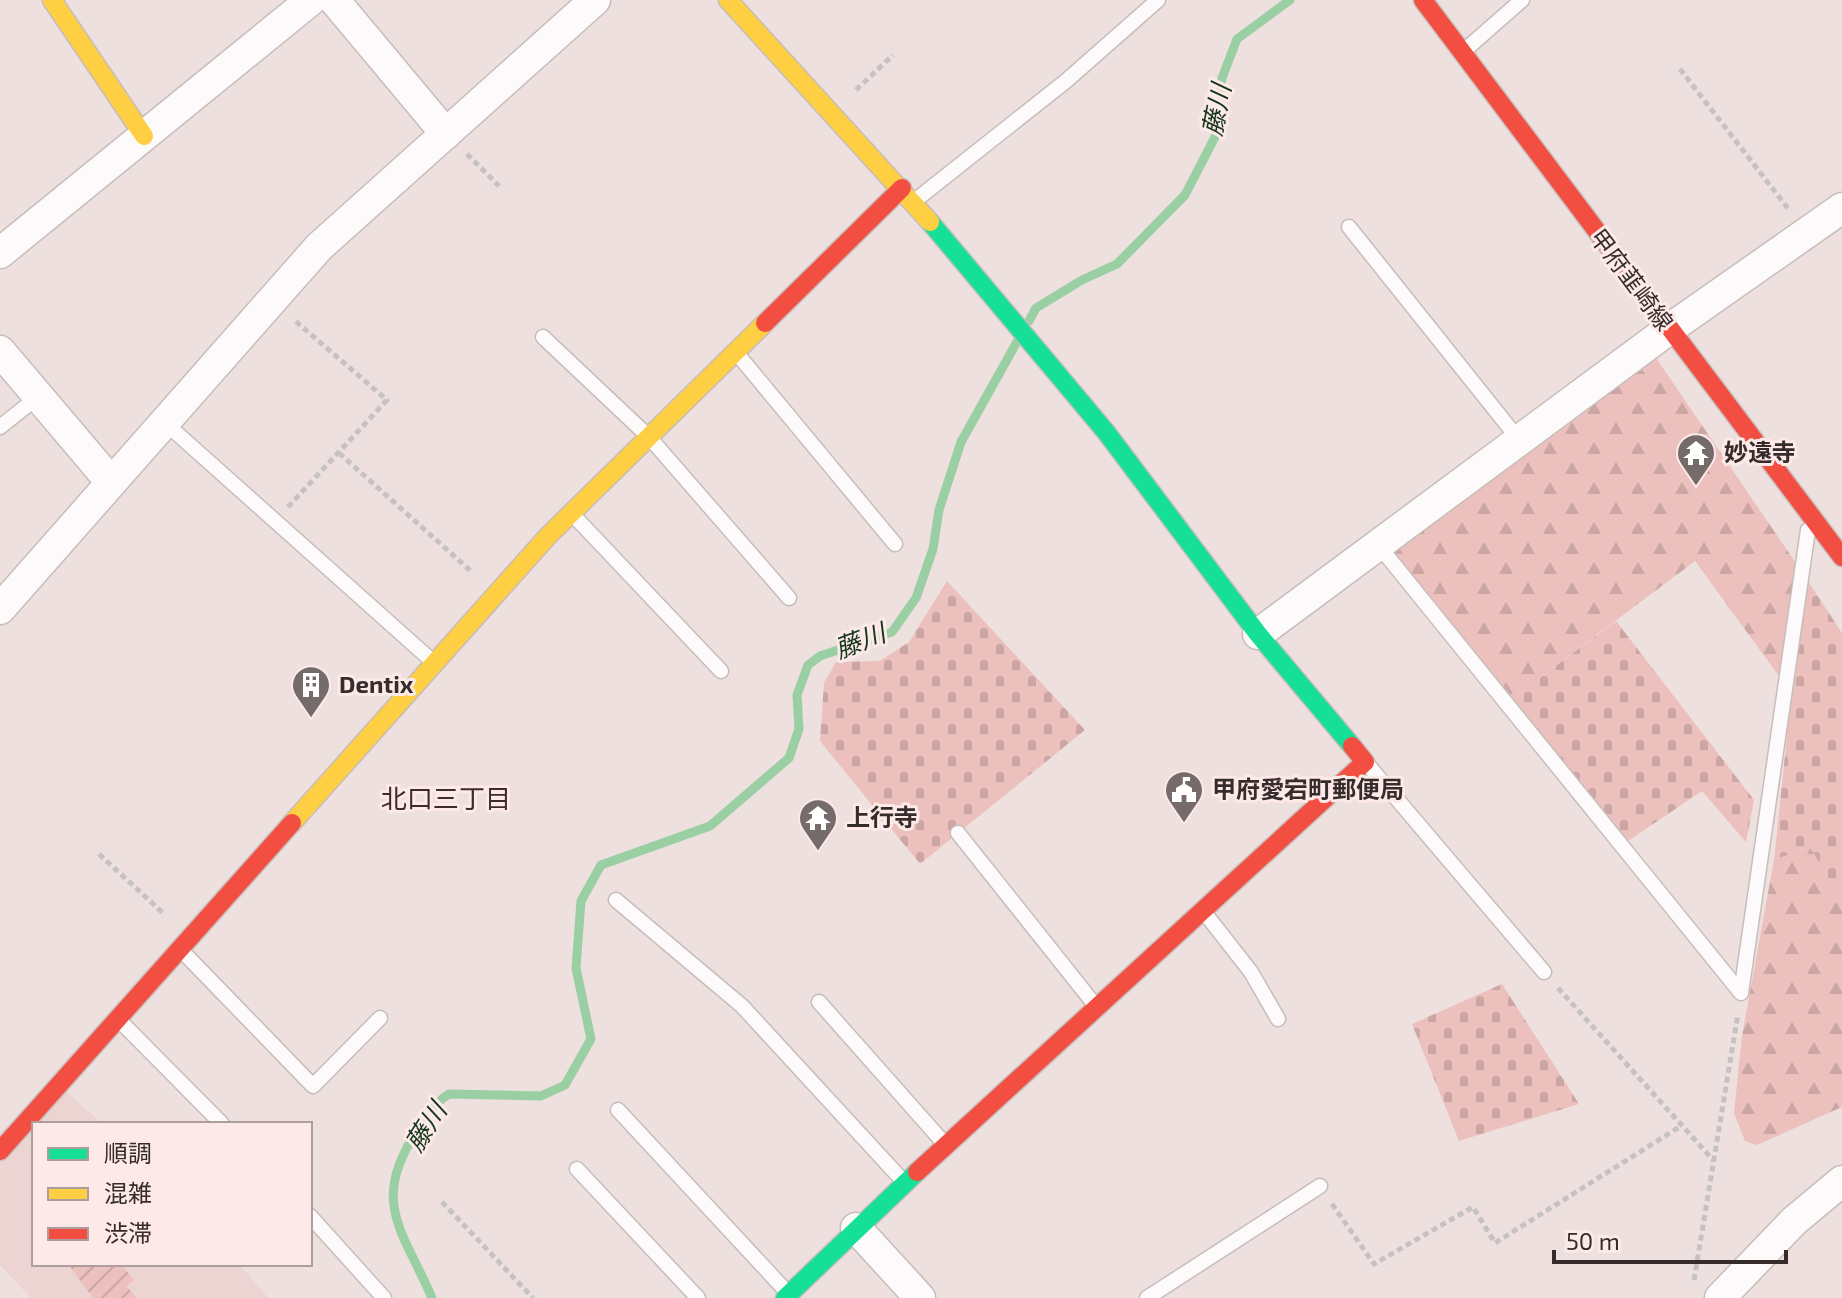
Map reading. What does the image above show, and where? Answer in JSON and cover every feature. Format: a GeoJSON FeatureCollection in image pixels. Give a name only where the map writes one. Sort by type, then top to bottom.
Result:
{"type":"FeatureCollection","features":[{"type":"Feature","properties":{"kind":"street"},"geometry":{"type":"LineString","coordinates":[[52,0],[144,136]]}},
{"type":"Feature","properties":{"kind":"street"},"geometry":{"type":"LineString","coordinates":[[0,253],[311,0]]}},
{"type":"Feature","properties":{"kind":"street"},"geometry":{"type":"LineString","coordinates":[[334,0],[446,134]]}},
{"type":"Feature","properties":{"kind":"street"},"geometry":{"type":"LineString","coordinates":[[0,609],[163,420],[319,247],[595,0]]}},
{"type":"Feature","properties":{"kind":"street"},"geometry":{"type":"LineString","coordinates":[[728,0],[908,195],[1009,315],[1106,432],[1258,634],[1365,762],[856,1228],[787,1296]]}},
{"type":"Feature","properties":{"kind":"street","name":"甲府韮崎線"},"geometry":{"type":"LineString","coordinates":[[1423,0],[1668,330],[1842,557]]}},
{"type":"Feature","properties":{"kind":"street"},"geometry":{"type":"LineString","coordinates":[[0,1151],[116,1017],[572,513],[736,352],[908,195]]}},
{"type":"Feature","properties":{"kind":"street"},"geometry":{"type":"LineString","coordinates":[[1258,634],[1668,330],[1842,208]]}},
{"type":"Feature","properties":{"kind":"street"},"geometry":{"type":"LineString","coordinates":[[0,351],[111,482]]}},
{"type":"Feature","properties":{"kind":"street"},"geometry":{"type":"LineString","coordinates":[[1720,1298],[1794,1221],[1842,1181]]}},
{"type":"Feature","properties":{"kind":"street"},"geometry":{"type":"LineString","coordinates":[[856,1228],[920,1298]]}},
{"type":"Feature","properties":{"kind":"lane"},"geometry":{"type":"LineString","coordinates":[[908,195],[1066,81],[1158,0]]}},
{"type":"Feature","properties":{"kind":"lane"},"geometry":{"type":"LineString","coordinates":[[1462,52],[1522,0]]}},
{"type":"Feature","properties":{"kind":"lane"},"geometry":{"type":"LineString","coordinates":[[1349,227],[1520,441]]}},
{"type":"Feature","properties":{"kind":"lane"},"geometry":{"type":"LineString","coordinates":[[543,337],[649,437],[789,598]]}},
{"type":"Feature","properties":{"kind":"lane"},"geometry":{"type":"LineString","coordinates":[[736,352],[895,544]]}},
{"type":"Feature","properties":{"kind":"lane"},"geometry":{"type":"LineString","coordinates":[[0,427],[39,396]]}},
{"type":"Feature","properties":{"kind":"lane"},"geometry":{"type":"LineString","coordinates":[[163,420],[435,663]]}},
{"type":"Feature","properties":{"kind":"lane"},"geometry":{"type":"LineString","coordinates":[[572,513],[721,671]]}},
{"type":"Feature","properties":{"kind":"lane"},"geometry":{"type":"LineString","coordinates":[[1741,993],[1804,575],[1810,515]]}},
{"type":"Feature","properties":{"kind":"lane"},"geometry":{"type":"LineString","coordinates":[[1379,546],[1741,993]]}},
{"type":"Feature","properties":{"kind":"lane"},"geometry":{"type":"LineString","coordinates":[[1365,762],[1544,972]]}},
{"type":"Feature","properties":{"kind":"lane"},"geometry":{"type":"LineString","coordinates":[[958,833],[1098,1009]]}},
{"type":"Feature","properties":{"kind":"lane"},"geometry":{"type":"LineString","coordinates":[[616,900],[742,1006],[905,1184]]}},
{"type":"Feature","properties":{"kind":"lane"},"geometry":{"type":"LineString","coordinates":[[1204,911],[1251,972],[1278,1019]]}},
{"type":"Feature","properties":{"kind":"lane"},"geometry":{"type":"LineString","coordinates":[[184,943],[313,1086],[380,1018]]}},
{"type":"Feature","properties":{"kind":"lane"},"geometry":{"type":"LineString","coordinates":[[819,1002],[947,1146]]}},
{"type":"Feature","properties":{"kind":"lane"},"geometry":{"type":"LineString","coordinates":[[116,1017],[220,1122]]}},
{"type":"Feature","properties":{"kind":"lane"},"geometry":{"type":"LineString","coordinates":[[618,1110],[787,1296]]}},
{"type":"Feature","properties":{"kind":"lane"},"geometry":{"type":"LineString","coordinates":[[577,1169],[698,1298]]}},
{"type":"Feature","properties":{"kind":"lane"},"geometry":{"type":"LineString","coordinates":[[1147,1298],[1320,1186]]}},
{"type":"Feature","properties":{"kind":"lane"},"geometry":{"type":"LineString","coordinates":[[312,1218],[384,1298]]}},
{"type":"Feature","properties":{"kind":"path"},"geometry":{"type":"LineString","coordinates":[[833,113],[893,55]]}},
{"type":"Feature","properties":{"kind":"path"},"geometry":{"type":"LineString","coordinates":[[1680,69],[1807,233]]}},
{"type":"Feature","properties":{"kind":"path"},"geometry":{"type":"LineString","coordinates":[[446,134],[499,186]]}},
{"type":"Feature","properties":{"kind":"path"},"geometry":{"type":"LineString","coordinates":[[271,300],[387,400],[276,521]]}},
{"type":"Feature","properties":{"kind":"path"},"geometry":{"type":"LineString","coordinates":[[339,453],[497,593]]}},
{"type":"Feature","properties":{"kind":"path"},"geometry":{"type":"LineString","coordinates":[[99,854],[184,943]]}},
{"type":"Feature","properties":{"kind":"path"},"geometry":{"type":"LineString","coordinates":[[1544,972],[1714,1161]]}},
{"type":"Feature","properties":{"kind":"path"},"geometry":{"type":"LineString","coordinates":[[1694,1283],[1741,993]]}},
{"type":"Feature","properties":{"kind":"path"},"geometry":{"type":"LineString","coordinates":[[1320,1186],[1374,1264],[1473,1207],[1495,1243],[1681,1126]]}},
{"type":"Feature","properties":{"kind":"path"},"geometry":{"type":"LineString","coordinates":[[442,1202],[533,1298]]}},
{"type":"Feature","properties":{"kind":"shaded area"},"geometry":{"type":"Polygon","coordinates":[[[57,1084],[101,1122],[32,1122],[32,1266],[241,1266],[268,1298],[31,1298],[0,1265],[0,1151],[57,1084]]]}},
{"type":"Feature","properties":{"kind":"green space"},"geometry":{"type":"Polygon","coordinates":[[[1652,352],[1804,575],[1787,687],[1695,561],[1506,703],[1388,548],[1652,352]]]}},
{"type":"Feature","properties":{"kind":"green space"},"geometry":{"type":"Polygon","coordinates":[[[1804,575],[1842,633],[1842,901],[1810,847],[1774,860],[1804,575]]]}},
{"type":"Feature","properties":{"kind":"green space"},"geometry":{"type":"Polygon","coordinates":[[[947,581],[1085,730],[920,864],[820,741],[824,683],[836,662],[880,661],[909,642],[947,581]]]}},
{"type":"Feature","properties":{"kind":"green space"},"geometry":{"type":"Polygon","coordinates":[[[1616,621],[1754,800],[1746,842],[1702,791],[1622,845],[1506,703],[1616,621]]]}},
{"type":"Feature","properties":{"kind":"green space"},"geometry":{"type":"Polygon","coordinates":[[[1810,847],[1842,901],[1842,1107],[1757,1145],[1745,1141],[1734,1113],[1742,1036],[1774,860],[1810,847]]]}},
{"type":"Feature","properties":{"kind":"green space"},"geometry":{"type":"Polygon","coordinates":[[[1502,984],[1579,1104],[1459,1141],[1412,1024],[1502,984]]]}},
{"type":"Feature","properties":{"kind":"green space"},"geometry":{"type":"Polygon","coordinates":[[[69,1266],[123,1266],[134,1280],[127,1286],[136,1298],[93,1298],[69,1266]]]}},
{"type":"Feature","properties":{"kind":"waterway","name":"藤川"},"geometry":{"type":"LineString","coordinates":[[1029,321],[1036,308],[1082,280],[1117,264],[1185,195],[1216,135],[1222,78],[1237,39],[1290,0]]}},
{"type":"Feature","properties":{"kind":"waterway","name":"藤川"},"geometry":{"type":"LineString","coordinates":[[432,1298],[402,1235],[393,1198],[395,1178],[417,1131],[435,1106],[449,1094],[541,1096],[565,1085],[591,1039],[576,968],[581,901],[601,865],[710,826],[789,758],[799,729],[797,695],[808,665],[820,656],[892,632],[916,598],[933,549],[939,510],[961,442],[1018,340]]}},
{"type":"Feature","properties":{"kind":"traffic: fast"},"geometry":{"type":"LineString","coordinates":[[930,222],[1106,432],[1258,634],[1352,746]]}},
{"type":"Feature","properties":{"kind":"traffic: fast"},"geometry":{"type":"LineString","coordinates":[[785,1298],[917,1172]]}},
{"type":"Feature","properties":{"kind":"traffic: slow"},"geometry":{"type":"LineString","coordinates":[[52,0],[144,136]]}},
{"type":"Feature","properties":{"kind":"traffic: slow"},"geometry":{"type":"LineString","coordinates":[[728,0],[930,222]]}},
{"type":"Feature","properties":{"kind":"traffic: slow"},"geometry":{"type":"LineString","coordinates":[[292,823],[548,536],[765,323]]}},
{"type":"Feature","properties":{"kind":"traffic: jam"},"geometry":{"type":"LineString","coordinates":[[1423,0],[1842,557]]}},
{"type":"Feature","properties":{"kind":"traffic: jam"},"geometry":{"type":"LineString","coordinates":[[765,323],[902,188]]}},
{"type":"Feature","properties":{"kind":"traffic: jam"},"geometry":{"type":"LineString","coordinates":[[917,1172],[1365,762],[1352,746]]}},
{"type":"Feature","properties":{"kind":"traffic: jam"},"geometry":{"type":"LineString","coordinates":[[0,1151],[292,823]]}},
{"type":"Feature","properties":{"kind":"place","name":"妙遠寺"},"geometry":{"type":"Point","coordinates":[1696,487]}},
{"type":"Feature","properties":{"kind":"place","name":"Dentix"},"geometry":{"type":"Point","coordinates":[311,719]}},
{"type":"Feature","properties":{"kind":"place","name":"甲府愛宕町郵便局"},"geometry":{"type":"Point","coordinates":[1184,824]}},
{"type":"Feature","properties":{"kind":"place","name":"上行寺"},"geometry":{"type":"Point","coordinates":[818,852]}},
{"type":"Feature","properties":{"kind":"district","name":"北口三丁目"},"geometry":{"type":"Point","coordinates":[446,799]}}]}
